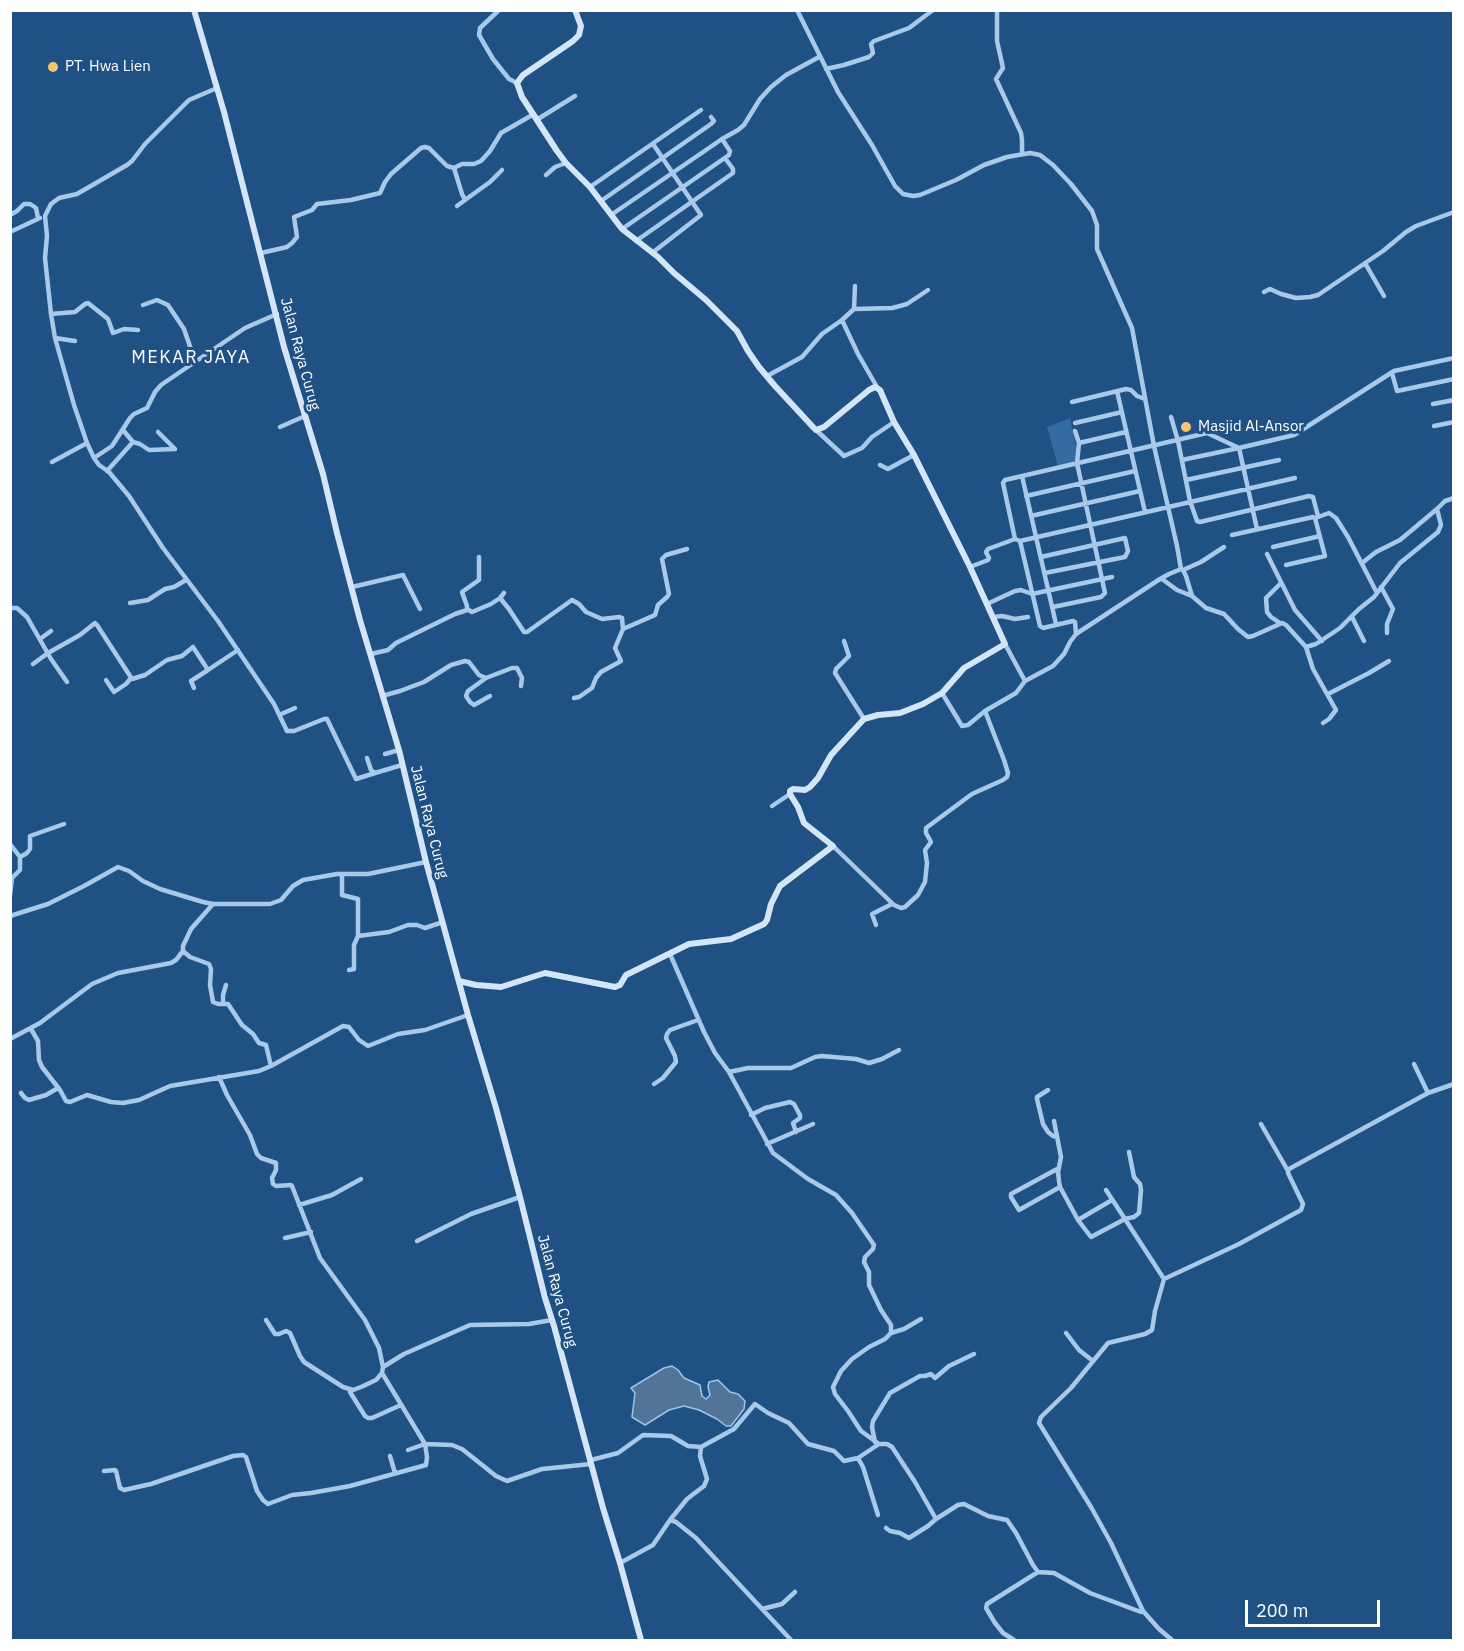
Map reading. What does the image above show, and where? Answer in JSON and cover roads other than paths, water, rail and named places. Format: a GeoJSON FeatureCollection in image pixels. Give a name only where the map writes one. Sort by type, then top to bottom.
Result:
{"type":"FeatureCollection","features":[{"type":"Feature","properties":{"kind":"street","name":"Jalan Raya Curug"},"geometry":{"type":"LineString","coordinates":[[194,10],[217,88],[284,347],[323,474],[337,533],[399,750],[426,862],[496,1108],[545,1298],[641,1641]]}},
{"type":"Feature","properties":{"kind":"street"},"geometry":{"type":"LineString","coordinates":[[499,10],[480,28],[479,35],[493,59],[509,79],[517,83],[522,97],[566,163],[590,187],[622,229],[706,300],[737,331],[748,351],[767,376],[810,425],[840,454],[845,456],[862,448],[872,437],[894,422]]}},
{"type":"Feature","properties":{"kind":"street"},"geometry":{"type":"LineString","coordinates":[[517,83],[523,75],[579,35],[581,26],[575,10]]}},
{"type":"Feature","properties":{"kind":"street"},"geometry":{"type":"LineString","coordinates":[[797,10],[819,57],[843,100],[899,191],[907,196],[913,196],[956,180],[984,165],[1022,154],[1035,154],[1048,160],[1092,211],[1097,225],[1097,249],[1132,327],[1154,446],[1182,569],[1192,596]]}},
{"type":"Feature","properties":{"kind":"street"},"geometry":{"type":"LineString","coordinates":[[826,69],[869,57],[873,53],[871,44],[874,41],[909,27],[933,10]]}},
{"type":"Feature","properties":{"kind":"street"},"geometry":{"type":"LineString","coordinates":[[997,10],[997,41],[1003,68],[997,76],[997,82],[1021,133],[1022,154]]}},
{"type":"Feature","properties":{"kind":"street"},"geometry":{"type":"LineString","coordinates":[[611,214],[744,125],[760,99],[771,87],[786,75],[819,57]]}},
{"type":"Feature","properties":{"kind":"street"},"geometry":{"type":"LineString","coordinates":[[217,88],[189,100],[127,165],[77,194],[53,201],[45,216],[47,236],[45,258],[51,314],[74,405],[94,458],[129,495],[163,548],[238,650],[290,732],[327,719],[356,779],[402,765]]}},
{"type":"Feature","properties":{"kind":"street"},"geometry":{"type":"LineString","coordinates":[[261,254],[287,247],[292,243],[297,236],[294,218],[310,211],[317,204],[351,200],[380,193],[384,182],[391,174],[423,147],[429,148],[448,167],[474,164],[481,161],[490,151],[501,133],[575,96]]}},
{"type":"Feature","properties":{"kind":"street"},"geometry":{"type":"LineString","coordinates":[[590,187],[701,110]]}},
{"type":"Feature","properties":{"kind":"street"},"geometry":{"type":"LineString","coordinates":[[601,201],[713,123],[711,117]]}},
{"type":"Feature","properties":{"kind":"street"},"geometry":{"type":"LineString","coordinates":[[622,229],[725,158],[730,152],[722,139]]}},
{"type":"Feature","properties":{"kind":"street"},"geometry":{"type":"LineString","coordinates":[[652,253],[701,216],[653,144]]}},
{"type":"Feature","properties":{"kind":"street"},"geometry":{"type":"LineString","coordinates":[[636,241],[734,173],[725,158]]}},
{"type":"Feature","properties":{"kind":"street"},"geometry":{"type":"LineString","coordinates":[[546,176],[555,167],[566,163]]}},
{"type":"Feature","properties":{"kind":"street"},"geometry":{"type":"LineString","coordinates":[[454,168],[465,200]]}},
{"type":"Feature","properties":{"kind":"street"},"geometry":{"type":"LineString","coordinates":[[457,206],[490,182],[502,170]]}},
{"type":"Feature","properties":{"kind":"street"},"geometry":{"type":"LineString","coordinates":[[10,215],[24,204],[30,204],[36,208],[38,218]]}},
{"type":"Feature","properties":{"kind":"street"},"geometry":{"type":"LineString","coordinates":[[1264,292],[1270,289],[1296,298],[1314,296],[1324,292],[1411,228],[1454,212]]}},
{"type":"Feature","properties":{"kind":"street"},"geometry":{"type":"LineString","coordinates":[[10,232],[45,216]]}},
{"type":"Feature","properties":{"kind":"street"},"geometry":{"type":"LineString","coordinates":[[1365,263],[1384,296]]}},
{"type":"Feature","properties":{"kind":"street"},"geometry":{"type":"LineString","coordinates":[[854,309],[855,286]]}},
{"type":"Feature","properties":{"kind":"street"},"geometry":{"type":"LineString","coordinates":[[767,376],[802,357],[822,334],[854,309],[900,306],[928,290]]}},
{"type":"Feature","properties":{"kind":"street"},"geometry":{"type":"LineString","coordinates":[[143,306],[158,300],[166,303],[184,329],[195,361]]}},
{"type":"Feature","properties":{"kind":"street"},"geometry":{"type":"LineString","coordinates":[[51,314],[75,312],[88,303],[108,319],[113,333],[124,329],[138,330]]}},
{"type":"Feature","properties":{"kind":"street"},"geometry":{"type":"LineString","coordinates":[[94,458],[112,446],[130,418],[148,406],[158,388],[245,328],[277,315]]}},
{"type":"Feature","properties":{"kind":"street"},"geometry":{"type":"LineString","coordinates":[[842,320],[858,354],[881,392],[894,422],[914,455],[1025,681]]}},
{"type":"Feature","properties":{"kind":"street"},"geometry":{"type":"LineString","coordinates":[[56,338],[75,341]]}},
{"type":"Feature","properties":{"kind":"street"},"geometry":{"type":"LineString","coordinates":[[1182,460],[1299,433],[1392,373],[1454,358]]}},
{"type":"Feature","properties":{"kind":"street"},"geometry":{"type":"LineString","coordinates":[[1392,373],[1397,392],[1454,379]]}},
{"type":"Feature","properties":{"kind":"street"},"geometry":{"type":"LineString","coordinates":[[816,430],[824,427],[863,394],[877,387]]}},
{"type":"Feature","properties":{"kind":"street"},"geometry":{"type":"LineString","coordinates":[[1072,402],[1128,389],[1138,397],[1145,399]]}},
{"type":"Feature","properties":{"kind":"street"},"geometry":{"type":"LineString","coordinates":[[1117,391],[1145,512]]}},
{"type":"Feature","properties":{"kind":"street"},"geometry":{"type":"LineString","coordinates":[[1433,404],[1454,400]]}},
{"type":"Feature","properties":{"kind":"street"},"geometry":{"type":"LineString","coordinates":[[1075,423],[1122,412]]}},
{"type":"Feature","properties":{"kind":"street"},"geometry":{"type":"LineString","coordinates":[[280,427],[305,416]]}},
{"type":"Feature","properties":{"kind":"street"},"geometry":{"type":"LineString","coordinates":[[1171,417],[1190,501],[1198,522],[1311,496],[1313,498],[1324,556],[1286,565]]}},
{"type":"Feature","properties":{"kind":"street"},"geometry":{"type":"LineString","coordinates":[[1434,426],[1454,422]]}},
{"type":"Feature","properties":{"kind":"street"},"geometry":{"type":"LineString","coordinates":[[123,430],[133,442],[137,442],[148,450],[175,449],[158,432]]}},
{"type":"Feature","properties":{"kind":"street"},"geometry":{"type":"LineString","coordinates":[[1053,607],[1101,597],[1105,591],[1077,463],[1079,443],[1075,430]]}},
{"type":"Feature","properties":{"kind":"street"},"geometry":{"type":"LineString","coordinates":[[1079,443],[1126,432]]}},
{"type":"Feature","properties":{"kind":"street"},"geometry":{"type":"LineString","coordinates":[[1076,634],[1074,621],[1043,628],[1040,626],[1003,483],[1006,480],[1209,434],[1239,448],[1257,529]]}},
{"type":"Feature","properties":{"kind":"street"},"geometry":{"type":"LineString","coordinates":[[107,471],[133,442]]}},
{"type":"Feature","properties":{"kind":"street"},"geometry":{"type":"LineString","coordinates":[[52,462],[87,443]]}},
{"type":"Feature","properties":{"kind":"street"},"geometry":{"type":"LineString","coordinates":[[880,465],[888,469],[914,455]]}},
{"type":"Feature","properties":{"kind":"street"},"geometry":{"type":"LineString","coordinates":[[1186,480],[1279,460]]}},
{"type":"Feature","properties":{"kind":"street"},"geometry":{"type":"LineString","coordinates":[[1026,496],[1135,471]]}},
{"type":"Feature","properties":{"kind":"street"},"geometry":{"type":"LineString","coordinates":[[1022,476],[1056,624]]}},
{"type":"Feature","properties":{"kind":"street"},"geometry":{"type":"LineString","coordinates":[[970,567],[989,560],[986,552],[988,549],[1018,540],[1090,526],[1295,478]]}},
{"type":"Feature","properties":{"kind":"street"},"geometry":{"type":"LineString","coordinates":[[1031,516],[1140,491]]}},
{"type":"Feature","properties":{"kind":"street"},"geometry":{"type":"LineString","coordinates":[[1362,563],[1376,552],[1400,540],[1445,501],[1454,498]]}},
{"type":"Feature","properties":{"kind":"street"},"geometry":{"type":"LineString","coordinates":[[1306,647],[1316,644],[1340,628],[1377,593],[1400,563],[1438,532],[1441,525],[1437,509]]}},
{"type":"Feature","properties":{"kind":"street"},"geometry":{"type":"LineString","coordinates":[[1232,535],[1329,513],[1335,516],[1377,593]]}},
{"type":"Feature","properties":{"kind":"street"},"geometry":{"type":"LineString","coordinates":[[1274,547],[1320,536]]}},
{"type":"Feature","properties":{"kind":"street"},"geometry":{"type":"LineString","coordinates":[[1041,557],[1125,538],[1127,555],[1045,573]]}},
{"type":"Feature","properties":{"kind":"street"},"geometry":{"type":"LineString","coordinates":[[942,693],[962,726],[968,725],[985,711],[1016,693],[1025,681],[1053,666],[1064,654],[1076,634],[1168,574],[1201,562],[1224,547]]}},
{"type":"Feature","properties":{"kind":"street"},"geometry":{"type":"LineString","coordinates":[[623,629],[655,615],[658,605],[669,594],[662,559],[666,555],[687,549]]}},
{"type":"Feature","properties":{"kind":"street"},"geometry":{"type":"LineString","coordinates":[[1267,555],[1295,610],[1323,640]]}},
{"type":"Feature","properties":{"kind":"street"},"geometry":{"type":"LineString","coordinates":[[467,609],[462,592],[479,580],[479,557]]}},
{"type":"Feature","properties":{"kind":"street"},"geometry":{"type":"LineString","coordinates":[[352,587],[403,575],[420,609]]}},
{"type":"Feature","properties":{"kind":"street"},"geometry":{"type":"LineString","coordinates":[[987,604],[1015,591],[1022,590],[1032,594],[1112,577]]}},
{"type":"Feature","properties":{"kind":"street"},"geometry":{"type":"LineString","coordinates":[[1160,579],[1192,596],[1206,608],[1224,614],[1248,637],[1280,623]]}},
{"type":"Feature","properties":{"kind":"street"},"geometry":{"type":"LineString","coordinates":[[130,603],[148,600],[165,589],[186,580]]}},
{"type":"Feature","properties":{"kind":"street"},"geometry":{"type":"LineString","coordinates":[[1281,583],[1266,598],[1267,612],[1271,617],[1286,625],[1306,647],[1312,667],[1336,710],[1323,723]]}},
{"type":"Feature","properties":{"kind":"street"},"geometry":{"type":"LineString","coordinates":[[1382,587],[1393,609],[1388,624],[1388,633]]}},
{"type":"Feature","properties":{"kind":"street"},"geometry":{"type":"LineString","coordinates":[[371,654],[387,651],[398,642],[451,615],[467,609],[473,611],[490,604],[504,593]]}},
{"type":"Feature","properties":{"kind":"street"},"geometry":{"type":"LineString","coordinates":[[500,598],[524,632],[573,600],[586,612],[602,620],[621,617],[623,629],[615,648],[621,661],[601,672],[592,688],[574,698]]}},
{"type":"Feature","properties":{"kind":"street"},"geometry":{"type":"LineString","coordinates":[[10,608],[17,608],[24,614],[67,682]]}},
{"type":"Feature","properties":{"kind":"street"},"geometry":{"type":"LineString","coordinates":[[993,617],[1002,616],[1015,620],[1028,617]]}},
{"type":"Feature","properties":{"kind":"street"},"geometry":{"type":"LineString","coordinates":[[1352,617],[1364,641]]}},
{"type":"Feature","properties":{"kind":"street"},"geometry":{"type":"LineString","coordinates":[[33,664],[95,623],[131,678]]}},
{"type":"Feature","properties":{"kind":"street"},"geometry":{"type":"LineString","coordinates":[[40,639],[51,631]]}},
{"type":"Feature","properties":{"kind":"street"},"geometry":{"type":"LineString","coordinates":[[843,641],[849,656],[835,673],[864,719]]}},
{"type":"Feature","properties":{"kind":"street"},"geometry":{"type":"LineString","coordinates":[[772,806],[790,794],[791,789],[805,790],[812,785],[831,755],[864,719],[909,710],[942,693],[964,668],[1005,644]]}},
{"type":"Feature","properties":{"kind":"street"},"geometry":{"type":"LineString","coordinates":[[131,678],[136,679],[167,660],[185,655],[193,647],[208,670]]}},
{"type":"Feature","properties":{"kind":"street"},"geometry":{"type":"LineString","coordinates":[[194,688],[191,681],[238,650]]}},
{"type":"Feature","properties":{"kind":"street"},"geometry":{"type":"LineString","coordinates":[[382,696],[424,682],[452,665],[465,661],[479,675],[486,678]]}},
{"type":"Feature","properties":{"kind":"street"},"geometry":{"type":"LineString","coordinates":[[1328,694],[1389,661]]}},
{"type":"Feature","properties":{"kind":"street"},"geometry":{"type":"LineString","coordinates":[[490,696],[474,705],[466,696],[468,691],[486,678],[515,667],[522,678],[521,686]]}},
{"type":"Feature","properties":{"kind":"street"},"geometry":{"type":"LineString","coordinates":[[106,680],[114,692],[131,678]]}},
{"type":"Feature","properties":{"kind":"street"},"geometry":{"type":"LineString","coordinates":[[279,715],[295,708]]}},
{"type":"Feature","properties":{"kind":"street"},"geometry":{"type":"LineString","coordinates":[[790,794],[804,823],[833,846],[892,904],[901,908],[905,907],[923,888],[926,877],[925,850],[931,843],[925,830],[928,826],[972,794],[1007,777],[1004,760],[985,711]]}},
{"type":"Feature","properties":{"kind":"street"},"geometry":{"type":"LineString","coordinates":[[385,754],[399,750]]}},
{"type":"Feature","properties":{"kind":"street"},"geometry":{"type":"LineString","coordinates":[[367,758],[375,773]]}},
{"type":"Feature","properties":{"kind":"street"},"geometry":{"type":"LineString","coordinates":[[20,857],[30,849],[30,836],[64,824]]}},
{"type":"Feature","properties":{"kind":"street"},"geometry":{"type":"LineString","coordinates":[[10,844],[20,857],[20,870],[11,877],[10,895]]}},
{"type":"Feature","properties":{"kind":"street"},"geometry":{"type":"LineString","coordinates":[[459,981],[501,987],[545,973],[615,987],[620,985],[626,975],[692,944],[731,939],[764,924],[780,886],[833,846]]}},
{"type":"Feature","properties":{"kind":"street"},"geometry":{"type":"LineString","coordinates":[[11,915],[48,904],[118,867],[177,896],[213,904],[270,904],[281,900],[293,886],[303,880],[319,876],[368,874],[426,862]]}},
{"type":"Feature","properties":{"kind":"street"},"geometry":{"type":"LineString","coordinates":[[342,874],[342,895],[358,899],[358,936],[354,945],[354,969],[349,970]]}},
{"type":"Feature","properties":{"kind":"street"},"geometry":{"type":"LineString","coordinates":[[10,1039],[31,1029],[92,984],[118,973],[171,963],[183,951],[191,929],[213,904]]}},
{"type":"Feature","properties":{"kind":"street"},"geometry":{"type":"LineString","coordinates":[[876,925],[872,914],[892,904]]}},
{"type":"Feature","properties":{"kind":"street"},"geometry":{"type":"LineString","coordinates":[[358,936],[386,932],[408,925],[425,928],[443,922]]}},
{"type":"Feature","properties":{"kind":"street"},"geometry":{"type":"LineString","coordinates":[[183,951],[190,957],[209,964],[213,1002],[228,1004],[244,1028],[253,1034],[259,1043],[266,1045],[271,1066]]}},
{"type":"Feature","properties":{"kind":"street"},"geometry":{"type":"LineString","coordinates":[[670,954],[698,1020],[715,1053],[729,1072],[772,1153],[808,1179],[836,1195],[852,1213],[874,1245],[864,1262],[869,1272],[869,1286],[880,1310],[891,1325],[891,1333]]}},
{"type":"Feature","properties":{"kind":"street"},"geometry":{"type":"LineString","coordinates":[[223,1004],[226,985]]}},
{"type":"Feature","properties":{"kind":"street"},"geometry":{"type":"LineString","coordinates":[[31,1029],[38,1041],[38,1055],[42,1067],[68,1102],[87,1095],[123,1104],[139,1100],[170,1086],[259,1071],[343,1026],[349,1028],[359,1041],[368,1046],[398,1034],[425,1030],[468,1015]]}},
{"type":"Feature","properties":{"kind":"street"},"geometry":{"type":"LineString","coordinates":[[654,1084],[663,1078],[676,1060],[666,1038],[667,1034],[670,1030],[698,1020]]}},
{"type":"Feature","properties":{"kind":"street"},"geometry":{"type":"LineString","coordinates":[[729,1072],[748,1068],[791,1068],[822,1056],[856,1059],[869,1064],[899,1050]]}},
{"type":"Feature","properties":{"kind":"street"},"geometry":{"type":"LineString","coordinates":[[1414,1064],[1428,1093]]}},
{"type":"Feature","properties":{"kind":"street"},"geometry":{"type":"LineString","coordinates":[[105,1471],[116,1471],[120,1488],[124,1490],[151,1484],[233,1456],[243,1455],[246,1457],[257,1491],[268,1503],[292,1495],[350,1486],[426,1465],[425,1444],[383,1370],[379,1348],[372,1332],[320,1258],[291,1185],[276,1186],[273,1184],[272,1178],[276,1170],[276,1163],[257,1155],[250,1136],[219,1077]]}},
{"type":"Feature","properties":{"kind":"street"},"geometry":{"type":"LineString","coordinates":[[1288,1171],[1428,1093],[1454,1084]]}},
{"type":"Feature","properties":{"kind":"street"},"geometry":{"type":"LineString","coordinates":[[21,1093],[29,1100],[46,1095],[58,1088]]}},
{"type":"Feature","properties":{"kind":"street"},"geometry":{"type":"LineString","coordinates":[[1048,1090],[1037,1099],[1043,1124],[1048,1132],[1057,1137]]}},
{"type":"Feature","properties":{"kind":"street"},"geometry":{"type":"LineString","coordinates":[[752,1115],[765,1108],[790,1102],[794,1104],[800,1115],[800,1118],[793,1123],[796,1132]]}},
{"type":"Feature","properties":{"kind":"street"},"geometry":{"type":"LineString","coordinates":[[1054,1121],[1061,1157],[1058,1177],[1060,1187],[1078,1220],[1091,1237],[1139,1213],[1140,1184],[1133,1174],[1129,1152]]}},
{"type":"Feature","properties":{"kind":"street"},"geometry":{"type":"LineString","coordinates":[[767,1144],[813,1124]]}},
{"type":"Feature","properties":{"kind":"street"},"geometry":{"type":"LineString","coordinates":[[1164,1279],[1239,1244],[1303,1208],[1288,1171],[1261,1124]]}},
{"type":"Feature","properties":{"kind":"street"},"geometry":{"type":"LineString","coordinates":[[1059,1168],[1011,1194],[1011,1197],[1019,1210],[1060,1187]]}},
{"type":"Feature","properties":{"kind":"street"},"geometry":{"type":"LineString","coordinates":[[299,1205],[332,1195],[361,1179]]}},
{"type":"Feature","properties":{"kind":"street"},"geometry":{"type":"LineString","coordinates":[[1106,1191],[1164,1279],[1152,1330],[1145,1334],[1108,1343],[1071,1388],[1041,1417],[1039,1423],[1111,1543],[1143,1611],[1172,1641]]}},
{"type":"Feature","properties":{"kind":"street"},"geometry":{"type":"LineString","coordinates":[[417,1241],[471,1214],[520,1197]]}},
{"type":"Feature","properties":{"kind":"street"},"geometry":{"type":"LineString","coordinates":[[1078,1220],[1112,1200]]}},
{"type":"Feature","properties":{"kind":"street"},"geometry":{"type":"LineString","coordinates":[[285,1238],[311,1232]]}},
{"type":"Feature","properties":{"kind":"street"},"geometry":{"type":"LineString","coordinates":[[921,1319],[904,1329],[891,1333],[852,1359],[841,1371],[833,1387],[835,1394],[861,1431],[877,1443],[893,1448],[936,1519]]}},
{"type":"Feature","properties":{"kind":"street"},"geometry":{"type":"LineString","coordinates":[[266,1320],[275,1334],[279,1335],[286,1331],[290,1333],[304,1362],[343,1387],[353,1390],[376,1380],[383,1370],[404,1354],[470,1325],[529,1324],[552,1320]]}},
{"type":"Feature","properties":{"kind":"street"},"geometry":{"type":"LineString","coordinates":[[1066,1334],[1074,1345],[1093,1361]]}},
{"type":"Feature","properties":{"kind":"street"},"geometry":{"type":"LineString","coordinates":[[877,1443],[872,1427],[873,1421],[890,1393],[920,1376],[925,1377],[931,1374],[935,1378],[950,1366],[974,1354]]}},
{"type":"Feature","properties":{"kind":"street"},"geometry":{"type":"LineString","coordinates":[[353,1390],[350,1392],[368,1418],[401,1405]]}},
{"type":"Feature","properties":{"kind":"street"},"geometry":{"type":"LineString","coordinates":[[408,1449],[425,1444],[452,1445],[462,1449],[496,1476],[507,1481],[542,1469],[591,1462],[618,1453],[643,1435],[671,1436],[687,1446],[701,1447],[734,1429],[755,1404],[789,1423],[808,1444],[834,1451],[844,1461],[858,1458],[877,1443]]}},
{"type":"Feature","properties":{"kind":"street"},"geometry":{"type":"LineString","coordinates":[[620,1563],[653,1545],[687,1499],[704,1486],[707,1479],[700,1456],[701,1447]]}},
{"type":"Feature","properties":{"kind":"street"},"geometry":{"type":"LineString","coordinates":[[390,1456],[395,1473]]}},
{"type":"Feature","properties":{"kind":"street"},"geometry":{"type":"LineString","coordinates":[[858,1458],[878,1515]]}},
{"type":"Feature","properties":{"kind":"street"},"geometry":{"type":"LineString","coordinates":[[885,1528],[909,1538],[958,1505],[964,1504],[988,1516],[1007,1520],[1038,1572]]}},
{"type":"Feature","properties":{"kind":"street"},"geometry":{"type":"LineString","coordinates":[[670,1520],[682,1525],[696,1538],[791,1641]]}},
{"type":"Feature","properties":{"kind":"street"},"geometry":{"type":"LineString","coordinates":[[1014,1641],[999,1628],[986,1606],[993,1599],[1038,1572],[1054,1573],[1090,1593],[1143,1611]]}},
{"type":"Feature","properties":{"kind":"street"},"geometry":{"type":"LineString","coordinates":[[762,1609],[782,1604],[795,1592]]}},
{"type":"Feature","properties":{"kind":"place","name":"PT. Hwa Lien"},"geometry":{"type":"Point","coordinates":[53,67]}},
{"type":"Feature","properties":{"kind":"place","name":"Masjid Al-Ansor"},"geometry":{"type":"Point","coordinates":[1186,427]}},
{"type":"Feature","properties":{"kind":"district","name":"MEKAR JAYA"},"geometry":{"type":"Point","coordinates":[191,358]}}]}
